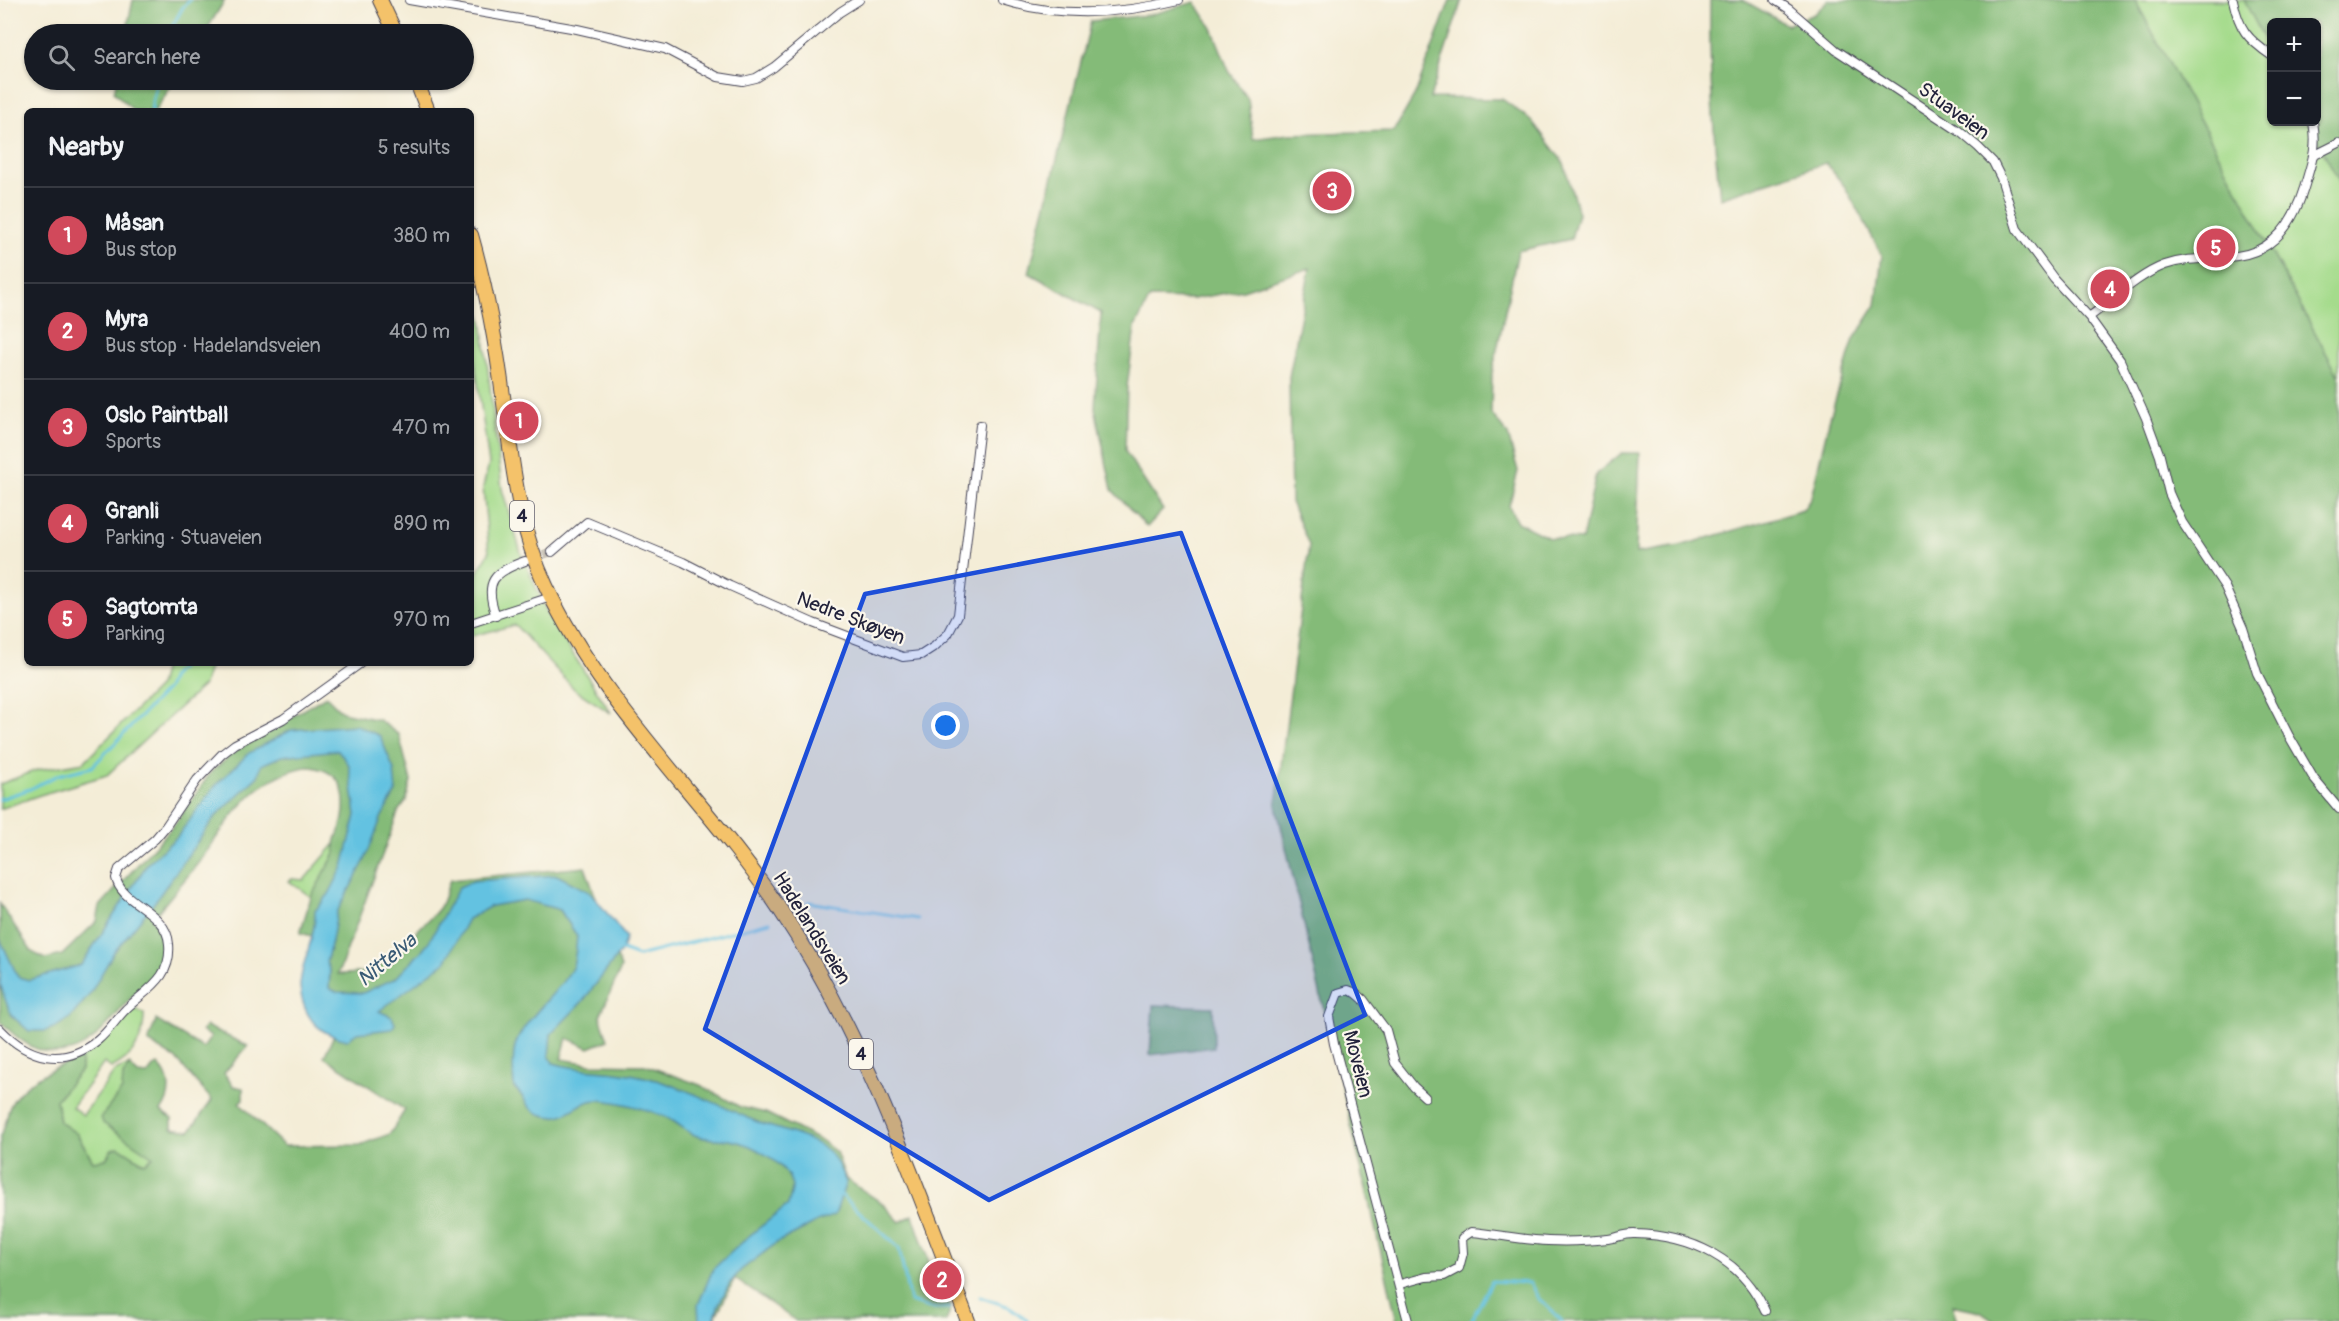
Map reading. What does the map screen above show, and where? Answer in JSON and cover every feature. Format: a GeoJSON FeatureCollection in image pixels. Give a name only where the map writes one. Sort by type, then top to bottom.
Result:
{"type":"FeatureCollection","features":[{"type":"Feature","properties":{"kind":"highway"},"geometry":{"type":"LineString","coordinates":[[381,0],[392,24]]}},
{"type":"Feature","properties":{"kind":"highway"},"geometry":{"type":"LineString","coordinates":[[420,90],[427,108]]}},
{"type":"Feature","properties":{"kind":"highway","name":"4"},"geometry":{"type":"LineString","coordinates":[[474,248],[493,330],[521,509],[533,553],[551,597]]}},
{"type":"Feature","properties":{"kind":"highway","name":"Hadelandsveien"},"geometry":{"type":"LineString","coordinates":[[551,597],[575,643],[601,681],[741,856],[780,909],[811,959],[852,1035],[878,1092],[968,1321]]}},
{"type":"Feature","properties":{"kind":"street"},"geometry":{"type":"LineString","coordinates":[[409,1],[577,29],[664,49],[717,77],[743,81],[756,78],[774,67],[840,12],[859,0]]}},
{"type":"Feature","properties":{"kind":"street"},"geometry":{"type":"LineString","coordinates":[[1002,0],[1040,10],[1076,12],[1140,8],[1179,0]]}},
{"type":"Feature","properties":{"kind":"street","name":"Stuaveien"},"geometry":{"type":"LineString","coordinates":[[1775,0],[1789,9],[1836,50],[1875,78],[1931,111],[1978,147],[1997,169],[2017,229],[2054,279],[2090,317],[2120,360],[2135,390],[2160,456],[2169,493],[2182,522],[2225,587],[2236,609],[2257,674],[2314,780],[2339,809]]}},
{"type":"Feature","properties":{"kind":"street"},"geometry":{"type":"LineString","coordinates":[[2233,0],[2237,19],[2244,33],[2267,53]]}},
{"type":"Feature","properties":{"kind":"street"},"geometry":{"type":"LineString","coordinates":[[2090,317],[2143,277],[2163,266],[2189,259],[2250,253],[2284,231],[2294,217],[2315,155],[2313,126]]}},
{"type":"Feature","properties":{"kind":"street"},"geometry":{"type":"LineString","coordinates":[[2315,155],[2339,143]]}},
{"type":"Feature","properties":{"kind":"street","name":"Nedre Skøyen"},"geometry":{"type":"LineString","coordinates":[[552,552],[587,522],[683,562],[813,623],[903,657],[921,655],[948,634],[958,615],[980,425]]}},
{"type":"Feature","properties":{"kind":"street"},"geometry":{"type":"LineString","coordinates":[[496,616],[491,598],[494,579],[503,570],[525,561]]}},
{"type":"Feature","properties":{"kind":"street"},"geometry":{"type":"LineString","coordinates":[[474,622],[551,597]]}},
{"type":"Feature","properties":{"kind":"street"},"geometry":{"type":"LineString","coordinates":[[0,1029],[24,1049],[47,1057],[76,1053],[97,1041],[127,1009],[160,981],[170,955],[168,936],[159,921],[121,889],[116,878],[119,868],[166,826],[209,766],[236,744],[283,718],[357,666]]}},
{"type":"Feature","properties":{"kind":"street","name":"Moveien"},"geometry":{"type":"LineString","coordinates":[[1408,1321],[1400,1284],[1334,1044],[1329,1017],[1338,993],[1348,990],[1363,999],[1386,1030],[1395,1063],[1414,1088],[1425,1097]]}},
{"type":"Feature","properties":{"kind":"street"},"geometry":{"type":"LineString","coordinates":[[1400,1284],[1426,1277],[1444,1276],[1459,1268],[1463,1253],[1462,1238],[1471,1232],[1548,1241],[1610,1239],[1633,1233],[1677,1240],[1717,1254],[1741,1274],[1758,1293],[1765,1311]]}},
{"type":"Feature","properties":{"kind":"highlighted area"},"geometry":{"type":"Polygon","coordinates":[[[1181,533],[1365,1015],[989,1200],[705,1029],[865,594],[1181,533]]]}},
{"type":"Feature","properties":{"kind":"green space"},"geometry":{"type":"Polygon","coordinates":[[[133,0],[225,0],[210,24],[128,24],[133,0]]]}},
{"type":"Feature","properties":{"kind":"green space"},"geometry":{"type":"Polygon","coordinates":[[[1450,0],[1462,0],[1430,98],[1502,99],[1532,121],[1564,163],[1578,213],[1571,239],[1518,251],[1492,373],[1491,413],[1508,435],[1518,471],[1509,506],[1517,522],[1549,538],[1582,540],[1596,474],[1622,453],[1640,453],[1636,553],[1680,546],[1803,510],[1811,498],[1829,421],[1854,339],[1876,305],[1882,255],[1845,187],[1826,163],[1720,198],[1712,99],[1710,0],[1743,0],[1787,25],[1814,14],[1829,0],[2135,0],[2339,377],[2339,1321],[1995,1321],[1980,1311],[1952,1305],[1957,1321],[1397,1321],[1276,805],[1309,545],[1291,502],[1289,377],[1310,268],[1243,290],[1193,299],[1150,298],[1135,327],[1127,387],[1125,451],[1163,510],[1147,527],[1112,490],[1095,408],[1101,313],[1029,273],[1091,21],[1149,15],[1195,2],[1212,28],[1229,71],[1248,99],[1253,139],[1289,134],[1394,131],[1415,95],[1450,0]]]}},
{"type":"Feature","properties":{"kind":"green space"},"geometry":{"type":"Polygon","coordinates":[[[2135,0],[2244,0],[2267,44],[2267,126],[2310,126],[2339,181],[2339,377],[2135,0]]]}},
{"type":"Feature","properties":{"kind":"green space"},"geometry":{"type":"Polygon","coordinates":[[[2244,0],[2339,0],[2339,181],[2310,126],[2321,126],[2321,18],[2267,18],[2267,44],[2244,0]]]}},
{"type":"Feature","properties":{"kind":"green space"},"geometry":{"type":"Polygon","coordinates":[[[114,90],[169,90],[157,108],[131,108],[114,90]]]}},
{"type":"Feature","properties":{"kind":"green space"},"geometry":{"type":"Polygon","coordinates":[[[474,298],[482,320],[502,489],[521,553],[549,617],[611,713],[575,690],[515,625],[474,635],[474,577],[489,553],[483,487],[489,464],[474,356],[474,298]]]}},
{"type":"Feature","properties":{"kind":"green space"},"geometry":{"type":"Polygon","coordinates":[[[164,666],[209,666],[204,685],[107,775],[0,809],[0,784],[37,770],[84,762],[159,686],[164,666]]]}},
{"type":"Feature","properties":{"kind":"green space"},"geometry":{"type":"Polygon","coordinates":[[[326,696],[342,712],[379,720],[399,735],[411,781],[406,801],[399,810],[338,974],[352,974],[375,969],[392,958],[438,910],[450,880],[585,867],[621,968],[600,1016],[608,1040],[589,1048],[567,1038],[561,1059],[591,1064],[645,1065],[700,1085],[740,1107],[766,1113],[823,1142],[836,1152],[846,1179],[882,1203],[900,1222],[913,1215],[938,1289],[950,1304],[950,1312],[946,1321],[796,1321],[735,1279],[716,1316],[717,1321],[0,1321],[0,1136],[14,1100],[21,1091],[50,1071],[81,1058],[81,1070],[56,1100],[60,1122],[77,1134],[93,1161],[106,1159],[112,1149],[119,1147],[144,1163],[153,1157],[103,1123],[101,1117],[122,1090],[123,1076],[129,1065],[138,1074],[147,1075],[153,1067],[158,1065],[163,1070],[168,1081],[169,1093],[161,1111],[172,1119],[172,1128],[190,1131],[212,1100],[177,1060],[148,1042],[156,1020],[203,1048],[211,1037],[202,1031],[206,1026],[248,1046],[224,1073],[233,1086],[243,1088],[243,1099],[239,1103],[284,1146],[360,1145],[390,1134],[405,1110],[324,1057],[333,1037],[330,971],[326,962],[332,941],[300,933],[311,897],[336,852],[335,842],[342,821],[344,803],[338,781],[326,771],[316,768],[301,768],[267,783],[253,793],[230,818],[199,862],[152,919],[159,927],[165,941],[165,957],[160,970],[93,1039],[67,1052],[43,1051],[20,1040],[0,1021],[0,904],[32,952],[45,959],[62,955],[97,921],[100,906],[174,825],[211,772],[238,749],[326,696]]]}},
{"type":"Feature","properties":{"kind":"green space"},"geometry":{"type":"Polygon","coordinates":[[[334,845],[336,852],[311,897],[289,881],[304,880],[334,845]]]}},
{"type":"Feature","properties":{"kind":"green space"},"geometry":{"type":"Polygon","coordinates":[[[1153,1005],[1213,1007],[1214,1047],[1150,1055],[1153,1005]]]}},
{"type":"Feature","properties":{"kind":"green space"},"geometry":{"type":"Polygon","coordinates":[[[135,1009],[144,1014],[142,1032],[136,1047],[126,1059],[111,1068],[104,1063],[72,1107],[83,1115],[115,1071],[129,1065],[123,1076],[122,1090],[103,1123],[154,1156],[144,1163],[112,1149],[106,1159],[93,1161],[77,1134],[60,1122],[56,1100],[81,1070],[81,1058],[135,1009]]]}},
{"type":"Feature","properties":{"kind":"water","name":"Nittelva"},"geometry":{"type":"Polygon","coordinates":[[[356,725],[380,736],[394,770],[396,792],[382,816],[365,860],[337,912],[326,962],[330,971],[329,988],[337,992],[363,993],[396,978],[427,945],[459,887],[473,881],[557,875],[591,893],[626,937],[622,950],[583,1001],[551,1034],[549,1055],[553,1063],[574,1068],[635,1075],[667,1083],[760,1123],[812,1141],[828,1151],[836,1161],[846,1182],[835,1215],[778,1242],[741,1270],[730,1283],[718,1306],[714,1321],[699,1321],[698,1305],[713,1269],[788,1205],[792,1187],[789,1178],[776,1162],[747,1145],[725,1139],[697,1136],[666,1117],[637,1107],[598,1100],[584,1103],[559,1116],[551,1117],[532,1110],[514,1088],[514,1051],[525,1026],[572,968],[577,936],[560,910],[525,900],[491,906],[468,919],[445,962],[379,1011],[392,1017],[395,1024],[392,1029],[357,1033],[347,1040],[324,1031],[308,1015],[300,985],[315,921],[315,911],[329,894],[343,867],[356,815],[349,765],[338,750],[282,756],[261,765],[258,776],[215,817],[154,903],[114,952],[90,994],[71,1017],[45,1031],[29,1031],[11,1015],[0,983],[0,939],[18,977],[29,980],[81,965],[148,863],[177,837],[216,785],[249,753],[291,730],[356,725]]]}},
{"type":"Feature","properties":{"kind":"waterway"},"geometry":{"type":"LineString","coordinates":[[174,24],[183,7],[190,0]]}},
{"type":"Feature","properties":{"kind":"waterway"},"geometry":{"type":"LineString","coordinates":[[152,108],[155,90]]}},
{"type":"Feature","properties":{"kind":"waterway"},"geometry":{"type":"LineString","coordinates":[[0,799],[30,789],[58,775],[92,767],[167,689],[172,677],[181,666]]}},
{"type":"Feature","properties":{"kind":"waterway"},"geometry":{"type":"LineString","coordinates":[[808,902],[918,919]]}},
{"type":"Feature","properties":{"kind":"waterway"},"geometry":{"type":"LineString","coordinates":[[622,950],[638,956],[770,922]]}},
{"type":"Feature","properties":{"kind":"waterway"},"geometry":{"type":"LineString","coordinates":[[839,1193],[899,1248],[910,1302],[930,1308],[951,1308]]}},
{"type":"Feature","properties":{"kind":"waterway"},"geometry":{"type":"LineString","coordinates":[[1471,1321],[1492,1281],[1530,1283],[1538,1298],[1562,1321]]}},
{"type":"Feature","properties":{"kind":"waterway"},"geometry":{"type":"LineString","coordinates":[[980,1297],[1010,1307],[1028,1321]]}},
{"type":"Feature","properties":{"kind":"tunnel"},"geometry":{"type":"LineString","coordinates":[[532,559],[552,552]]}},
{"type":"Feature","properties":{"kind":"place","name":"Oslo Paintball"},"geometry":{"type":"Point","coordinates":[1332,191]}},
{"type":"Feature","properties":{"kind":"place","name":"Sagtomta"},"geometry":{"type":"Point","coordinates":[2216,248]}},
{"type":"Feature","properties":{"kind":"place","name":"Granli"},"geometry":{"type":"Point","coordinates":[2110,289]}},
{"type":"Feature","properties":{"kind":"place","name":"Måsan"},"geometry":{"type":"Point","coordinates":[519,421]}},
{"type":"Feature","properties":{"kind":"place","name":"Myra"},"geometry":{"type":"Point","coordinates":[942,1280]}}]}
